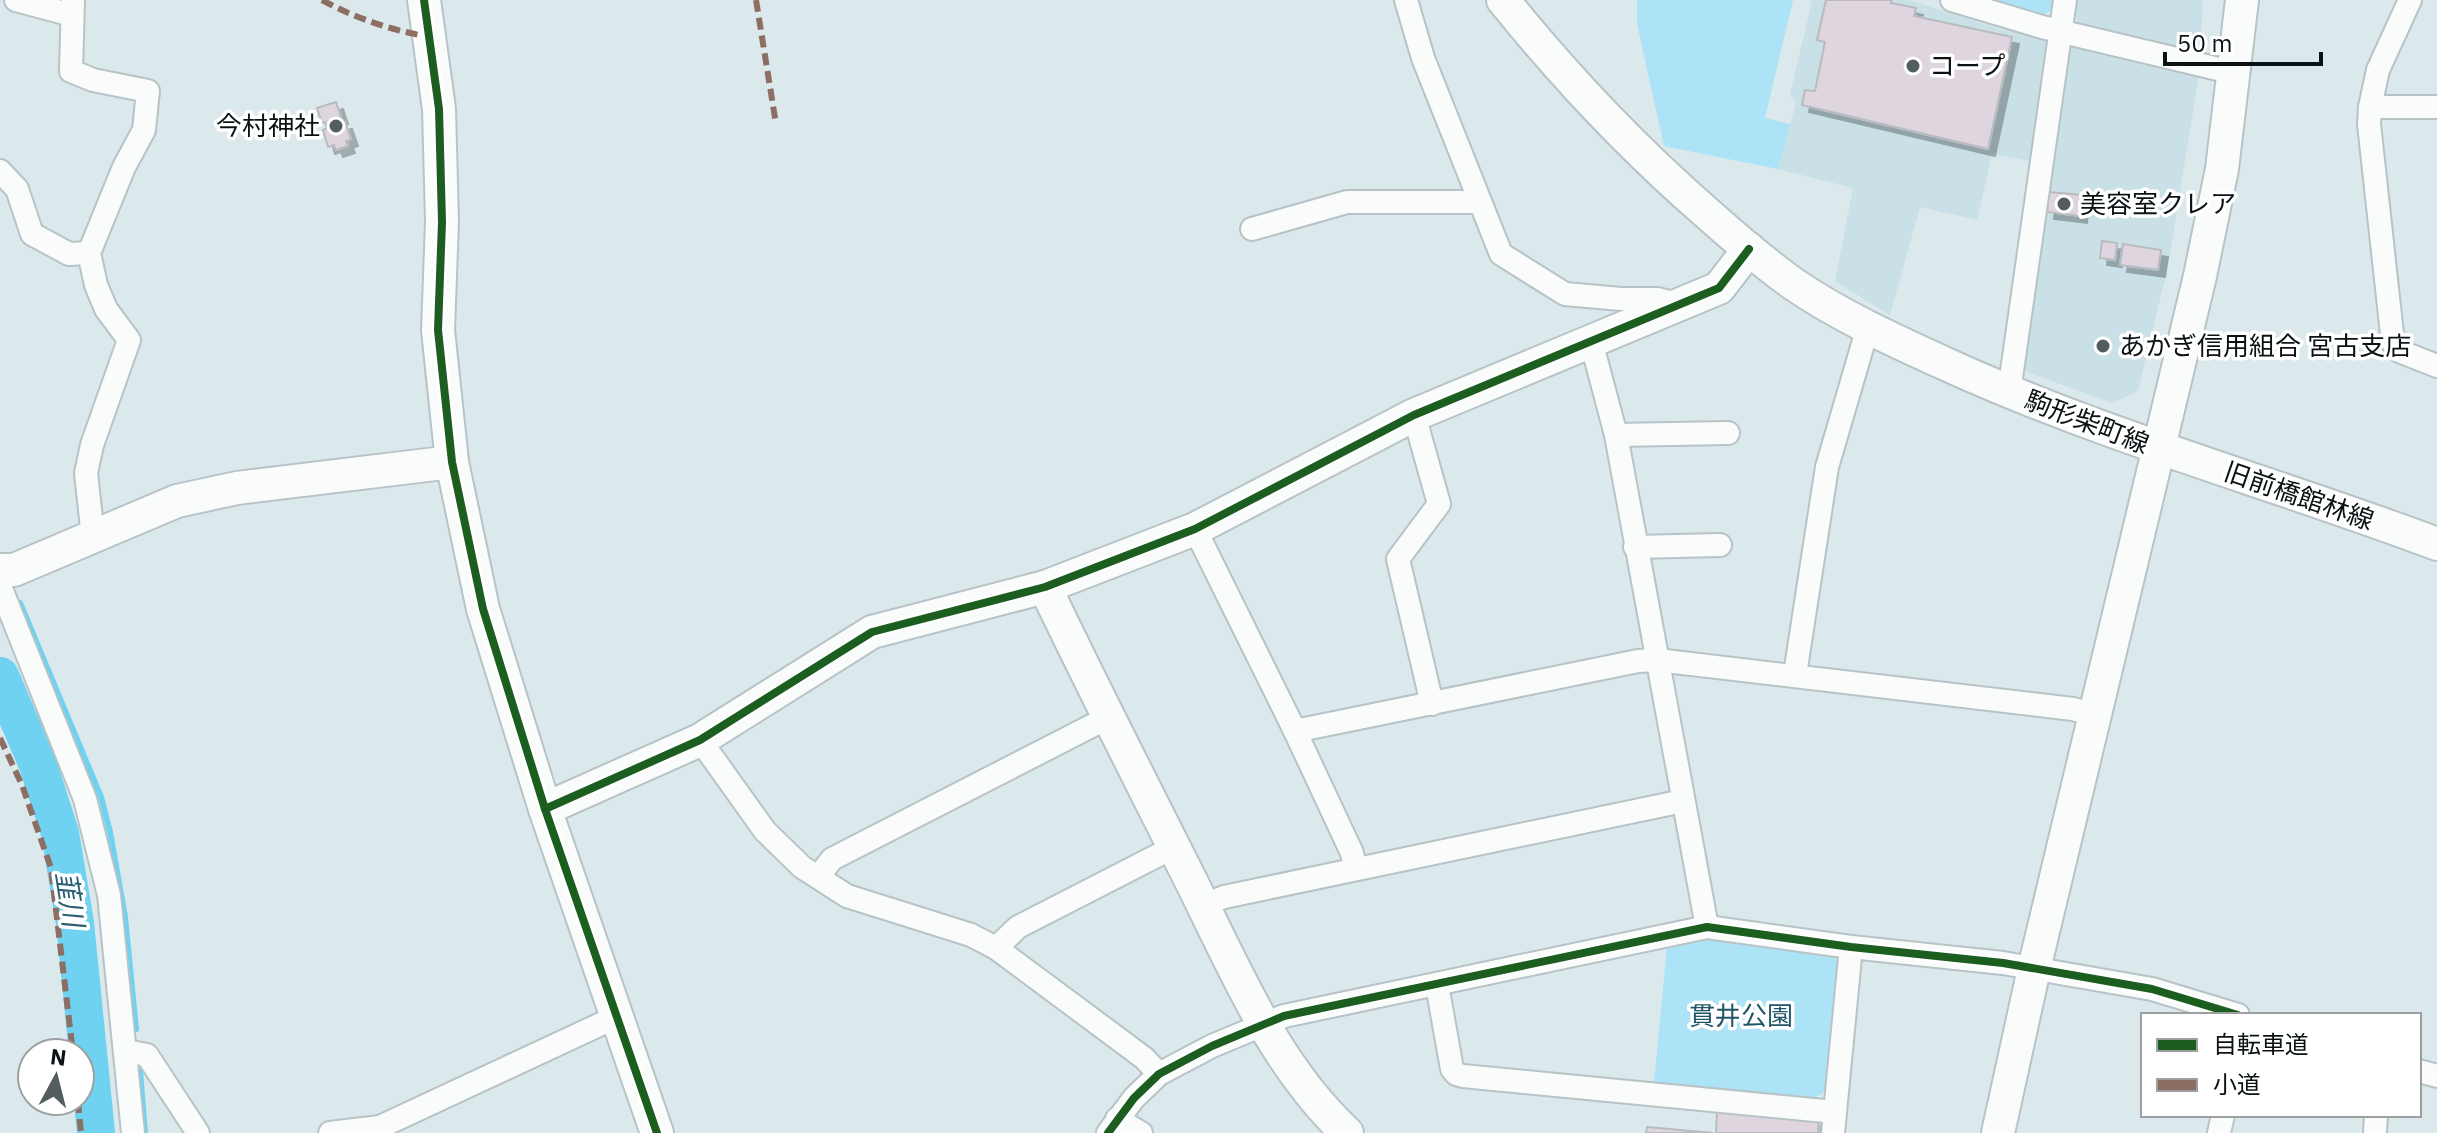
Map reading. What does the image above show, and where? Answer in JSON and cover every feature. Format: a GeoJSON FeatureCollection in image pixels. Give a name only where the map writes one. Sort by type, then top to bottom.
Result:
{"type":"FeatureCollection","features":[{"type":"Feature","properties":{"kind":"street"},"geometry":{"type":"LineString","coordinates":[[16,0],[72,7],[71,71],[93,80],[148,91],[144,130],[124,167],[89,253],[96,285],[106,309],[129,340],[92,445],[86,473],[93,537]]}},
{"type":"Feature","properties":{"kind":"street"},"geometry":{"type":"LineString","coordinates":[[424,0],[439,109],[442,222],[438,330],[452,462],[483,609],[545,809],[657,1133]]}},
{"type":"Feature","properties":{"kind":"street"},"geometry":{"type":"LineString","coordinates":[[1406,0],[1423,58],[1501,254],[1565,294],[1658,299],[1680,305]]}},
{"type":"Feature","properties":{"kind":"street","name":"駒形柴町線"},"geometry":{"type":"LineString","coordinates":[[1503,0],[1614,128],[1673,184],[1794,284],[1903,345],[2009,392],[2160,449],[2034,969],[1998,1133]]}},
{"type":"Feature","properties":{"kind":"street"},"geometry":{"type":"LineString","coordinates":[[1952,0],[2060,31],[2235,73]]}},
{"type":"Feature","properties":{"kind":"street"},"geometry":{"type":"LineString","coordinates":[[2009,392],[2065,0]]}},
{"type":"Feature","properties":{"kind":"street"},"geometry":{"type":"LineString","coordinates":[[2160,449],[2222,169],[2242,0]]}},
{"type":"Feature","properties":{"kind":"street"},"geometry":{"type":"LineString","coordinates":[[2410,0],[2378,70],[2369,124],[2393,343],[2399,351],[2437,366]]}},
{"type":"Feature","properties":{"kind":"street"},"geometry":{"type":"LineString","coordinates":[[2370,107],[2437,107]]}},
{"type":"Feature","properties":{"kind":"street"},"geometry":{"type":"LineString","coordinates":[[0,171],[17,189],[32,234],[69,254],[89,253]]}},
{"type":"Feature","properties":{"kind":"street"},"geometry":{"type":"LineString","coordinates":[[1252,229],[1347,202],[1479,202]]}},
{"type":"Feature","properties":{"kind":"street"},"geometry":{"type":"LineString","coordinates":[[545,809],[700,740],[872,632],[1045,587],[1195,529],[1414,415],[1719,288],[1749,249]]}},
{"type":"Feature","properties":{"kind":"street"},"geometry":{"type":"LineString","coordinates":[[1795,674],[1827,467],[1868,327]]}},
{"type":"Feature","properties":{"kind":"street"},"geometry":{"type":"LineString","coordinates":[[1591,341],[1616,435],[1707,927]]}},
{"type":"Feature","properties":{"kind":"street"},"geometry":{"type":"LineString","coordinates":[[1414,415],[1439,504],[1398,559],[1432,704]]}},
{"type":"Feature","properties":{"kind":"street"},"geometry":{"type":"LineString","coordinates":[[1616,435],[1728,433]]}},
{"type":"Feature","properties":{"kind":"street","name":"旧前橋館林線"},"geometry":{"type":"LineString","coordinates":[[2160,449],[2437,544]]}},
{"type":"Feature","properties":{"kind":"street"},"geometry":{"type":"LineString","coordinates":[[0,570],[14,570],[177,501],[222,491],[452,462]]}},
{"type":"Feature","properties":{"kind":"street"},"geometry":{"type":"LineString","coordinates":[[1195,529],[1295,731],[1352,853],[1355,867]]}},
{"type":"Feature","properties":{"kind":"street"},"geometry":{"type":"LineString","coordinates":[[1635,547],[1720,545]]}},
{"type":"Feature","properties":{"kind":"street"},"geometry":{"type":"LineString","coordinates":[[0,586],[85,799],[109,895],[133,1133]]}},
{"type":"Feature","properties":{"kind":"street"},"geometry":{"type":"LineString","coordinates":[[1045,587],[1107,718],[1263,1024],[1297,1077],[1347,1133]]}},
{"type":"Feature","properties":{"kind":"street"},"geometry":{"type":"LineString","coordinates":[[1295,731],[1638,661],[1657,660],[1795,674],[2073,709],[2096,715]]}},
{"type":"Feature","properties":{"kind":"street"},"geometry":{"type":"LineString","coordinates":[[818,877],[832,859],[1107,718]]}},
{"type":"Feature","properties":{"kind":"street"},"geometry":{"type":"LineString","coordinates":[[700,740],[765,831],[786,854],[847,896],[971,935],[996,948],[1144,1058],[1159,1074]]}},
{"type":"Feature","properties":{"kind":"street"},"geometry":{"type":"LineString","coordinates":[[1203,906],[1224,897],[1355,867],[1683,801]]}},
{"type":"Feature","properties":{"kind":"street"},"geometry":{"type":"LineString","coordinates":[[996,948],[1018,927],[1174,847]]}},
{"type":"Feature","properties":{"kind":"street"},"geometry":{"type":"LineString","coordinates":[[1141,1133],[1112,1126],[1159,1074],[1212,1046],[1284,1016],[1707,927],[1851,947],[2003,963],[2152,989],[2231,1013]]}},
{"type":"Feature","properties":{"kind":"street"},"geometry":{"type":"LineString","coordinates":[[1437,985],[1452,1069],[1456,1074],[1834,1122],[1851,947]]}},
{"type":"Feature","properties":{"kind":"street"},"geometry":{"type":"LineString","coordinates":[[330,1133],[380,1127],[616,1017]]}},
{"type":"Feature","properties":{"kind":"street"},"geometry":{"type":"LineString","coordinates":[[126,1051],[147,1055],[198,1133]]}},
{"type":"Feature","properties":{"kind":"shaded area"},"geometry":{"type":"Polygon","coordinates":[[[1812,0],[1909,0],[2002,30],[2035,35],[2077,26],[2076,0],[2203,0],[2199,75],[2168,266],[2138,391],[2112,403],[2027,372],[2022,365],[2050,165],[1992,154],[1977,220],[1920,207],[1890,315],[1835,281],[1853,188],[1778,169],[1796,103],[1790,95],[1812,0]]]}},
{"type":"Feature","properties":{"kind":"green space"},"geometry":{"type":"Polygon","coordinates":[[[1637,0],[1793,0],[1765,118],[1790,124],[1778,169],[1664,146],[1637,24],[1637,0]]]}},
{"type":"Feature","properties":{"kind":"green space"},"geometry":{"type":"Polygon","coordinates":[[[1975,0],[2053,0],[2051,10],[2043,15],[1975,0]]]}},
{"type":"Feature","properties":{"kind":"green space","name":"貫井公園"},"geometry":{"type":"Polygon","coordinates":[[[1710,937],[1832,952],[1837,962],[1824,1092],[1815,1098],[1654,1083],[1667,947],[1710,937]]]}},
{"type":"Feature","properties":{"kind":"building","name":"コープ"},"geometry":{"type":"Polygon","coordinates":[[[1826,0],[1892,0],[1891,3],[1916,8],[1914,16],[2012,37],[1988,149],[1802,105],[1805,90],[1815,91],[1825,42],[1817,40],[1826,0]]]}},
{"type":"Feature","properties":{"kind":"building","name":"今村神社"},"geometry":{"type":"Polygon","coordinates":[[[336,102],[340,123],[345,122],[351,139],[346,141],[348,146],[336,150],[334,145],[328,147],[323,130],[327,128],[317,108],[336,102]]]}},
{"type":"Feature","properties":{"kind":"building","name":"美容室クレア"},"geometry":{"type":"Polygon","coordinates":[[[2049,192],[2082,195],[2080,216],[2047,212],[2049,192]]]}},
{"type":"Feature","properties":{"kind":"building"},"geometry":{"type":"Polygon","coordinates":[[[2102,241],[2117,243],[2115,260],[2100,258],[2102,241]]]}},
{"type":"Feature","properties":{"kind":"building"},"geometry":{"type":"Polygon","coordinates":[[[2123,244],[2161,250],[2158,270],[2120,265],[2123,244]]]}},
{"type":"Feature","properties":{"kind":"building"},"geometry":{"type":"Polygon","coordinates":[[[1717,1111],[1819,1120],[1818,1133],[1716,1133],[1717,1111]]]}},
{"type":"Feature","properties":{"kind":"building"},"geometry":{"type":"Polygon","coordinates":[[[1647,1127],[1713,1133],[1646,1133],[1647,1127]]]}},
{"type":"Feature","properties":{"kind":"waterway"},"geometry":{"type":"LineString","coordinates":[[20,603],[101,797],[125,917],[136,1029]]}},
{"type":"Feature","properties":{"kind":"waterway","name":"韮川"},"geometry":{"type":"LineString","coordinates":[[0,676],[38,765],[60,833],[75,923],[96,1133]]}},
{"type":"Feature","properties":{"kind":"waterway"},"geometry":{"type":"LineString","coordinates":[[140,1071],[145,1133]]}},
{"type":"Feature","properties":{"kind":"marked path"},"geometry":{"type":"LineString","coordinates":[[322,0],[374,23],[430,37]]}},
{"type":"Feature","properties":{"kind":"marked path"},"geometry":{"type":"LineString","coordinates":[[756,0],[776,124]]}},
{"type":"Feature","properties":{"kind":"marked path"},"geometry":{"type":"LineString","coordinates":[[0,738],[22,785],[51,868],[71,1037]]}},
{"type":"Feature","properties":{"kind":"marked path"},"geometry":{"type":"LineString","coordinates":[[80,1117],[81,1133]]}},
{"type":"Feature","properties":{"kind":"cycle path"},"geometry":{"type":"LineString","coordinates":[[424,0],[439,109],[442,222],[438,330],[452,462],[483,609],[545,809],[657,1133]]}},
{"type":"Feature","properties":{"kind":"cycle path"},"geometry":{"type":"LineString","coordinates":[[545,809],[700,740],[872,632],[1045,587],[1195,529],[1414,415],[1719,288],[1749,249]]}},
{"type":"Feature","properties":{"kind":"cycle path"},"geometry":{"type":"LineString","coordinates":[[1108,1133],[1134,1098],[1159,1074],[1212,1046],[1284,1016],[1707,927],[1851,947],[2003,963],[2152,989],[2231,1013]]}},
{"type":"Feature","properties":{"kind":"place","name":"コープ"},"geometry":{"type":"Point","coordinates":[1913,66]}},
{"type":"Feature","properties":{"kind":"place","name":"今村神社"},"geometry":{"type":"Point","coordinates":[336,126]}},
{"type":"Feature","properties":{"kind":"place","name":"美容室クレア"},"geometry":{"type":"Point","coordinates":[2064,204]}},
{"type":"Feature","properties":{"kind":"place","name":"あかぎ信用組合 宮古支店"},"geometry":{"type":"Point","coordinates":[2103,346]}}]}
